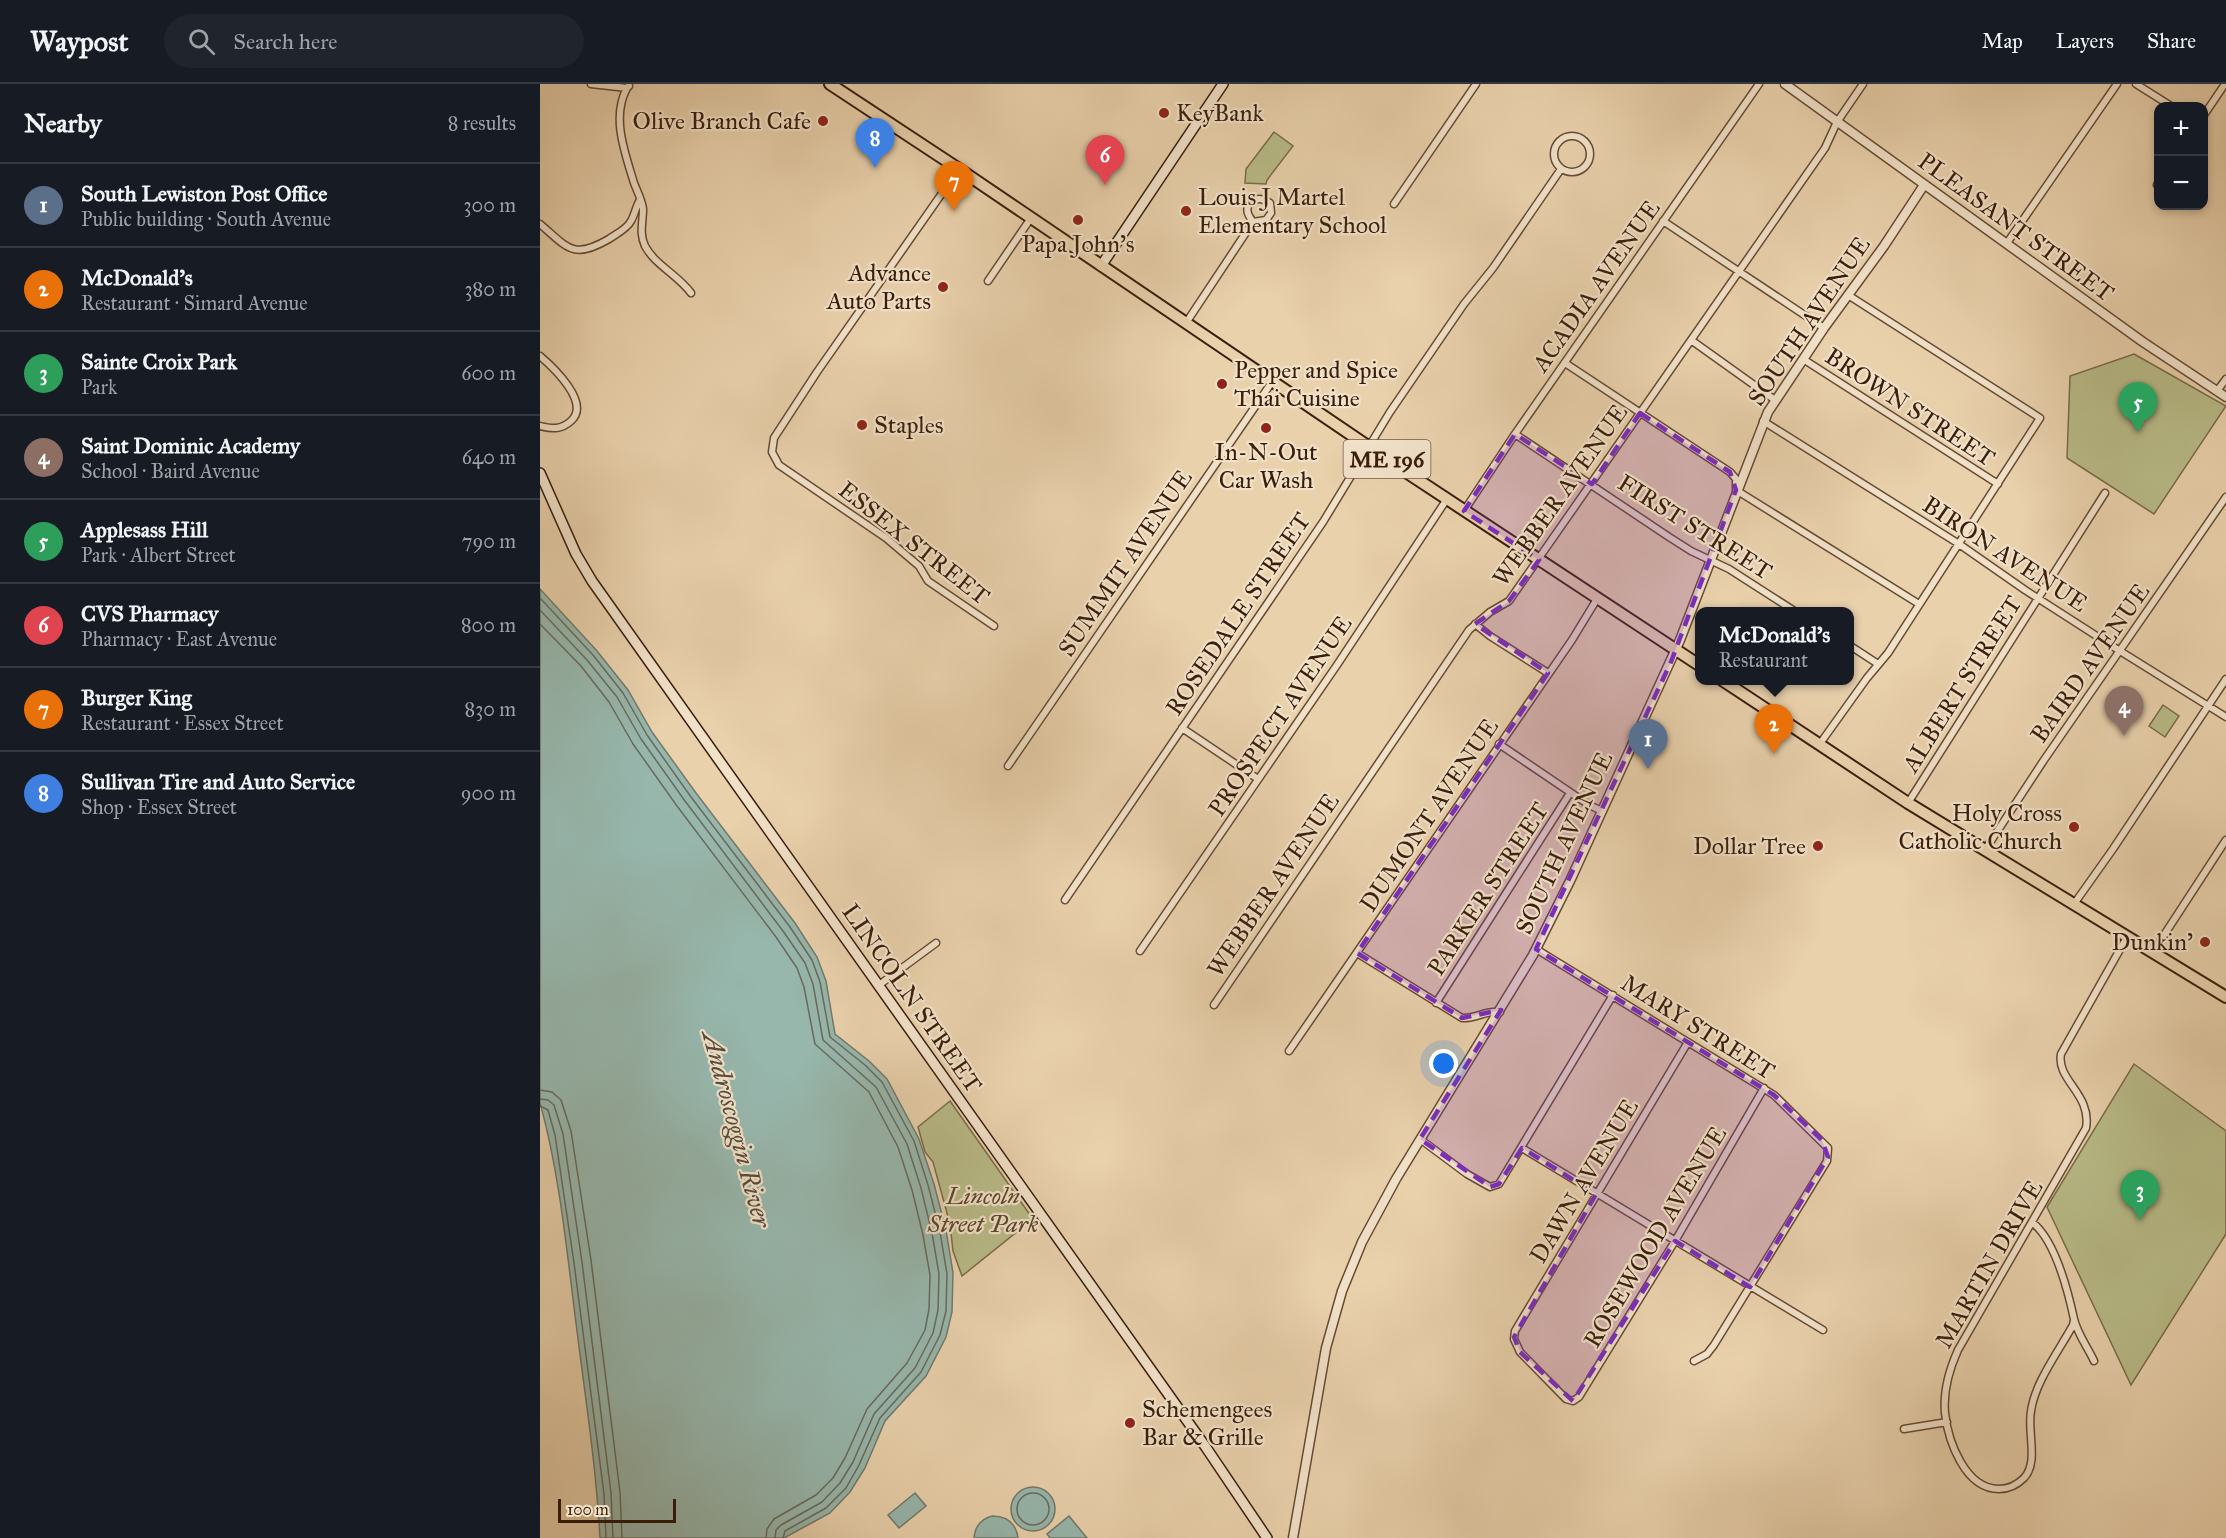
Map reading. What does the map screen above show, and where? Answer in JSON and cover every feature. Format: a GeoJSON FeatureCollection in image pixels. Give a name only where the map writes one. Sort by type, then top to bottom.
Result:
{"type":"FeatureCollection","features":[{"type":"Feature","properties":{"kind":"highway","name":"ME 196"},"geometry":{"type":"LineString","coordinates":[[830,84],[1446,499],[1695,662]]}},
{"type":"Feature","properties":{"kind":"highway"},"geometry":{"type":"LineString","coordinates":[[1728,685],[1908,803],[2226,997]]}},
{"type":"Feature","properties":{"kind":"main road"},"geometry":{"type":"LineString","coordinates":[[1101,266],[1223,84]]}},
{"type":"Feature","properties":{"kind":"main road","name":"LINCOLN STREET"},"geometry":{"type":"LineString","coordinates":[[540,473],[576,554],[592,581],[1205,1446],[1267,1538]]}},
{"type":"Feature","properties":{"kind":"street"},"geometry":{"type":"LineString","coordinates":[[591,84],[629,86],[620,112],[621,134],[643,210],[641,234],[645,246],[658,261],[679,278],[690,293]]}},
{"type":"Feature","properties":{"kind":"street"},"geometry":{"type":"LineString","coordinates":[[1394,204],[1476,84]]}},
{"type":"Feature","properties":{"kind":"street","name":"ACADIA AVENUE"},"geometry":{"type":"LineString","coordinates":[[1464,511],[1515,434],[1759,84]]}},
{"type":"Feature","properties":{"kind":"street","name":"PLEASANT STREET"},"geometry":{"type":"LineString","coordinates":[[1785,84],[2143,342],[2226,397]]}},
{"type":"Feature","properties":{"kind":"street","name":"WEBBER AVENUE"},"geometry":{"type":"LineString","coordinates":[[1214,1005],[1469,630],[1490,612],[1509,602],[1539,560],[1825,148],[1837,122],[1863,84]]}},
{"type":"Feature","properties":{"kind":"street"},"geometry":{"type":"LineString","coordinates":[[2007,243],[2117,84]]}},
{"type":"Feature","properties":{"kind":"street"},"geometry":{"type":"LineString","coordinates":[[2136,84],[2165,102]]}},
{"type":"Feature","properties":{"kind":"street"},"geometry":{"type":"LineString","coordinates":[[2208,109],[2225,84]]}},
{"type":"Feature","properties":{"kind":"street"},"geometry":{"type":"LineString","coordinates":[[1572,135],[1584,139],[1590,154],[1587,165],[1578,171],[1566,172],[1561,169],[1554,160],[1554,148],[1557,143],[1561,138],[1572,135]]}},
{"type":"Feature","properties":{"kind":"street","name":"ESSEX STREET"},"geometry":{"type":"LineString","coordinates":[[958,169],[817,372],[774,438],[772,452],[779,465],[886,538],[919,566],[928,581],[994,626]]}},
{"type":"Feature","properties":{"kind":"street","name":"ROSEDALE STREET"},"geometry":{"type":"LineString","coordinates":[[1065,900],[1323,522],[1390,412],[1561,169]]}},
{"type":"Feature","properties":{"kind":"street","name":"SOUTH AVENUE"},"geometry":{"type":"LineString","coordinates":[[1293,1538],[1319,1382],[1342,1291],[1371,1223],[1536,949],[1602,811],[1675,649],[1763,421],[1824,328],[1884,246],[1924,185]]}},
{"type":"Feature","properties":{"kind":"street"},"geometry":{"type":"LineString","coordinates":[[1258,198],[1270,203],[1272,210],[1269,217],[1260,222],[1253,222],[1247,211],[1249,204],[1258,198]]}},
{"type":"Feature","properties":{"kind":"street"},"geometry":{"type":"LineString","coordinates":[[540,224],[560,242],[572,248],[587,250],[601,244],[627,226],[640,200]]}},
{"type":"Feature","properties":{"kind":"street"},"geometry":{"type":"LineString","coordinates":[[988,281],[1031,218]]}},
{"type":"Feature","properties":{"kind":"street"},"geometry":{"type":"LineString","coordinates":[[1663,221],[1824,328]]}},
{"type":"Feature","properties":{"kind":"street"},"geometry":{"type":"LineString","coordinates":[[1186,324],[1253,222]]}},
{"type":"Feature","properties":{"kind":"street"},"geometry":{"type":"LineString","coordinates":[[1818,745],[1888,653],[2040,418],[1848,295]]}},
{"type":"Feature","properties":{"kind":"street"},"geometry":{"type":"LineString","coordinates":[[1691,340],[1775,400]]}},
{"type":"Feature","properties":{"kind":"street"},"geometry":{"type":"LineString","coordinates":[[540,356],[565,381],[577,406],[574,418],[562,427],[551,429],[540,426]]}},
{"type":"Feature","properties":{"kind":"street","name":"BROWN STREET"},"geometry":{"type":"LineString","coordinates":[[1803,359],[1998,484]]}},
{"type":"Feature","properties":{"kind":"street"},"geometry":{"type":"LineString","coordinates":[[1565,363],[1730,472],[1736,479],[1736,490],[1919,604]]}},
{"type":"Feature","properties":{"kind":"street"},"geometry":{"type":"LineString","coordinates":[[2217,391],[2226,380]]}},
{"type":"Feature","properties":{"kind":"street","name":"SUMMIT AVENUE"},"geometry":{"type":"LineString","coordinates":[[1008,766],[1272,382]]}},
{"type":"Feature","properties":{"kind":"street","name":"BIRON AVENUE"},"geometry":{"type":"LineString","coordinates":[[1763,421],[1959,544],[2038,598],[2226,717]]}},
{"type":"Feature","properties":{"kind":"street","name":"FIRST STREET"},"geometry":{"type":"LineString","coordinates":[[1515,434],[1691,551],[1729,569],[1788,607]]}},
{"type":"Feature","properties":{"kind":"street","name":"ALBERT STREET"},"geometry":{"type":"LineString","coordinates":[[1908,803],[2104,492]]}},
{"type":"Feature","properties":{"kind":"street","name":"BAIRD AVENUE"},"geometry":{"type":"LineString","coordinates":[[1985,850],[2226,497]]}},
{"type":"Feature","properties":{"kind":"street","name":"PROSPECT AVENUE"},"geometry":{"type":"LineString","coordinates":[[1140,951],[1337,665],[1446,499]]}},
{"type":"Feature","properties":{"kind":"street","name":"DUMONT AVENUE"},"geometry":{"type":"LineString","coordinates":[[1289,1052],[1598,599]]}},
{"type":"Feature","properties":{"kind":"street"},"geometry":{"type":"LineString","coordinates":[[1475,624],[1548,673]]}},
{"type":"Feature","properties":{"kind":"street"},"geometry":{"type":"LineString","coordinates":[[1854,648],[1878,664]]}},
{"type":"Feature","properties":{"kind":"street"},"geometry":{"type":"LineString","coordinates":[[2074,903],[2113,849],[2226,679]]}},
{"type":"Feature","properties":{"kind":"street"},"geometry":{"type":"LineString","coordinates":[[1182,728],[1258,779]]}},
{"type":"Feature","properties":{"kind":"street"},"geometry":{"type":"LineString","coordinates":[[1499,744],[1570,793],[1602,811]]}},
{"type":"Feature","properties":{"kind":"street","name":"PARKER STREET"},"geometry":{"type":"LineString","coordinates":[[1436,1003],[1570,793]]}},
{"type":"Feature","properties":{"kind":"street"},"geometry":{"type":"LineString","coordinates":[[2153,952],[2226,840]]}},
{"type":"Feature","properties":{"kind":"street","name":"MARTIN DRIVE"},"geometry":{"type":"LineString","coordinates":[[2074,1320],[2035,1394],[2029,1423],[2031,1462],[2028,1473],[2019,1482],[2002,1489],[1988,1488],[1969,1473],[1959,1459],[1947,1422],[1946,1391],[1954,1358],[2084,1135],[2088,1121],[2082,1100],[2060,1065],[2061,1054],[2127,937]]}},
{"type":"Feature","properties":{"kind":"street"},"geometry":{"type":"LineString","coordinates":[[879,985],[936,943]]}},
{"type":"Feature","properties":{"kind":"street","name":"MARY STREET"},"geometry":{"type":"LineString","coordinates":[[1536,949],[1764,1088],[1822,1140],[1828,1151],[1827,1161],[1750,1287]]}},
{"type":"Feature","properties":{"kind":"street"},"geometry":{"type":"LineString","coordinates":[[1357,953],[1462,1018],[1471,1018],[1491,1011],[1500,1012]]}},
{"type":"Feature","properties":{"kind":"street"},"geometry":{"type":"LineString","coordinates":[[1420,1139],[1467,1174],[1493,1187],[1499,1184],[1613,995]]}},
{"type":"Feature","properties":{"kind":"street","name":"DAWN AVENUE"},"geometry":{"type":"LineString","coordinates":[[1573,1401],[1566,1399],[1520,1352],[1514,1339],[1515,1330],[1688,1042]]}},
{"type":"Feature","properties":{"kind":"street","name":"ROSEWOOD AVENUE"},"geometry":{"type":"LineString","coordinates":[[1573,1401],[1580,1397],[1675,1241],[1764,1088]]}},
{"type":"Feature","properties":{"kind":"street"},"geometry":{"type":"LineString","coordinates":[[1522,1148],[1823,1330]]}},
{"type":"Feature","properties":{"kind":"street"},"geometry":{"type":"LineString","coordinates":[[2032,1222],[2044,1234],[2052,1251],[2069,1298],[2074,1320],[2094,1361]]}},
{"type":"Feature","properties":{"kind":"street"},"geometry":{"type":"LineString","coordinates":[[1694,1361],[1707,1354],[1714,1345],[1750,1287]]}},
{"type":"Feature","properties":{"kind":"street"},"geometry":{"type":"LineString","coordinates":[[1904,1429],[1947,1422]]}},
{"type":"Feature","properties":{"kind":"highlighted area"},"geometry":{"type":"Polygon","coordinates":[[[1640,413],[1730,472],[1736,490],[1671,662],[1536,949],[1774,1095],[1822,1140],[1828,1157],[1750,1287],[1675,1241],[1573,1401],[1520,1352],[1514,1337],[1596,1194],[1522,1148],[1499,1184],[1490,1187],[1420,1139],[1501,1010],[1462,1018],[1357,953],[1548,673],[1475,624],[1509,601],[1539,560],[1464,511],[1515,434],[1592,484],[1640,413]]]}},
{"type":"Feature","properties":{"kind":"green space"},"geometry":{"type":"Polygon","coordinates":[[[1274,132],[1293,146],[1266,184],[1245,183],[1246,169],[1274,132]]]}},
{"type":"Feature","properties":{"kind":"green space"},"geometry":{"type":"Polygon","coordinates":[[[2134,354],[2226,406],[2154,514],[2067,458],[2070,376],[2134,354]]]}},
{"type":"Feature","properties":{"kind":"green space"},"geometry":{"type":"Polygon","coordinates":[[[2163,705],[2179,716],[2165,737],[2149,726],[2163,705]]]}},
{"type":"Feature","properties":{"kind":"green space"},"geometry":{"type":"Polygon","coordinates":[[[2134,1064],[2226,1131],[2226,1234],[2131,1385],[2047,1207],[2134,1064]]]}},
{"type":"Feature","properties":{"kind":"green space","name":"Lincoln Street Park"},"geometry":{"type":"Polygon","coordinates":[[[950,1101],[1033,1219],[962,1276],[953,1251],[950,1224],[933,1162],[925,1152],[918,1127],[950,1101]]]}},
{"type":"Feature","properties":{"kind":"water","name":"Androscoggin River"},"geometry":{"type":"Polygon","coordinates":[[[540,589],[597,651],[628,690],[652,732],[795,923],[817,957],[826,981],[835,1034],[869,1061],[887,1079],[919,1139],[946,1230],[953,1273],[952,1312],[946,1337],[926,1376],[885,1421],[865,1468],[850,1492],[830,1513],[784,1538],[600,1538],[593,1454],[565,1235],[557,1181],[540,1103],[540,589]]]}},
{"type":"Feature","properties":{"kind":"water"},"geometry":{"type":"Polygon","coordinates":[[[1033,1487],[1049,1493],[1055,1509],[1049,1525],[1033,1531],[1017,1525],[1011,1509],[1017,1493],[1033,1487]]]}},
{"type":"Feature","properties":{"kind":"water"},"geometry":{"type":"Polygon","coordinates":[[[915,1493],[926,1506],[899,1528],[888,1515],[915,1493]]]}},
{"type":"Feature","properties":{"kind":"water"},"geometry":{"type":"Polygon","coordinates":[[[992,1516],[1010,1521],[1018,1538],[974,1538],[979,1524],[992,1516]]]}},
{"type":"Feature","properties":{"kind":"water"},"geometry":{"type":"Polygon","coordinates":[[[1069,1516],[1087,1538],[1050,1538],[1047,1534],[1069,1516]]]}},
{"type":"Feature","properties":{"kind":"place","name":"KeyBank"},"geometry":{"type":"Point","coordinates":[1164,113]}},
{"type":"Feature","properties":{"kind":"place","name":"Olive Branch Cafe"},"geometry":{"type":"Point","coordinates":[823,121]}},
{"type":"Feature","properties":{"kind":"place","name":"Sullivan Tire and Auto Service"},"geometry":{"type":"Point","coordinates":[875,168]}},
{"type":"Feature","properties":{"kind":"place","name":"CVS Pharmacy"},"geometry":{"type":"Point","coordinates":[1105,185]}},
{"type":"Feature","properties":{"kind":"place","name":"Burger King"},"geometry":{"type":"Point","coordinates":[954,211]}},
{"type":"Feature","properties":{"kind":"place","name":"Louis J Martel Elementary School"},"geometry":{"type":"Point","coordinates":[1186,211]}},
{"type":"Feature","properties":{"kind":"place","name":"Papa John's"},"geometry":{"type":"Point","coordinates":[1078,220]}},
{"type":"Feature","properties":{"kind":"place","name":"Advance Auto Parts"},"geometry":{"type":"Point","coordinates":[943,287]}},
{"type":"Feature","properties":{"kind":"place","name":"Pepper and Spice Thai Cuisine"},"geometry":{"type":"Point","coordinates":[1222,384]}},
{"type":"Feature","properties":{"kind":"place","name":"Staples"},"geometry":{"type":"Point","coordinates":[862,425]}},
{"type":"Feature","properties":{"kind":"place","name":"In-N-Out Car Wash"},"geometry":{"type":"Point","coordinates":[1266,428]}},
{"type":"Feature","properties":{"kind":"place","name":"Applesass Hill"},"geometry":{"type":"Point","coordinates":[2138,432]}},
{"type":"Feature","properties":{"kind":"place","name":"Saint Dominic Academy"},"geometry":{"type":"Point","coordinates":[2124,736]}},
{"type":"Feature","properties":{"kind":"place","name":"McDonald's"},"geometry":{"type":"Point","coordinates":[1774,754]}},
{"type":"Feature","properties":{"kind":"place","name":"South Lewiston Post Office"},"geometry":{"type":"Point","coordinates":[1648,769]}},
{"type":"Feature","properties":{"kind":"place","name":"Holy Cross Catholic Church"},"geometry":{"type":"Point","coordinates":[2074,827]}},
{"type":"Feature","properties":{"kind":"place","name":"Dollar Tree"},"geometry":{"type":"Point","coordinates":[1818,846]}},
{"type":"Feature","properties":{"kind":"place","name":"Dunkin'"},"geometry":{"type":"Point","coordinates":[2205,942]}},
{"type":"Feature","properties":{"kind":"place","name":"Sainte Croix Park"},"geometry":{"type":"Point","coordinates":[2140,1220]}},
{"type":"Feature","properties":{"kind":"place","name":"Schemengees Bar & Grille"},"geometry":{"type":"Point","coordinates":[1130,1423]}}]}
